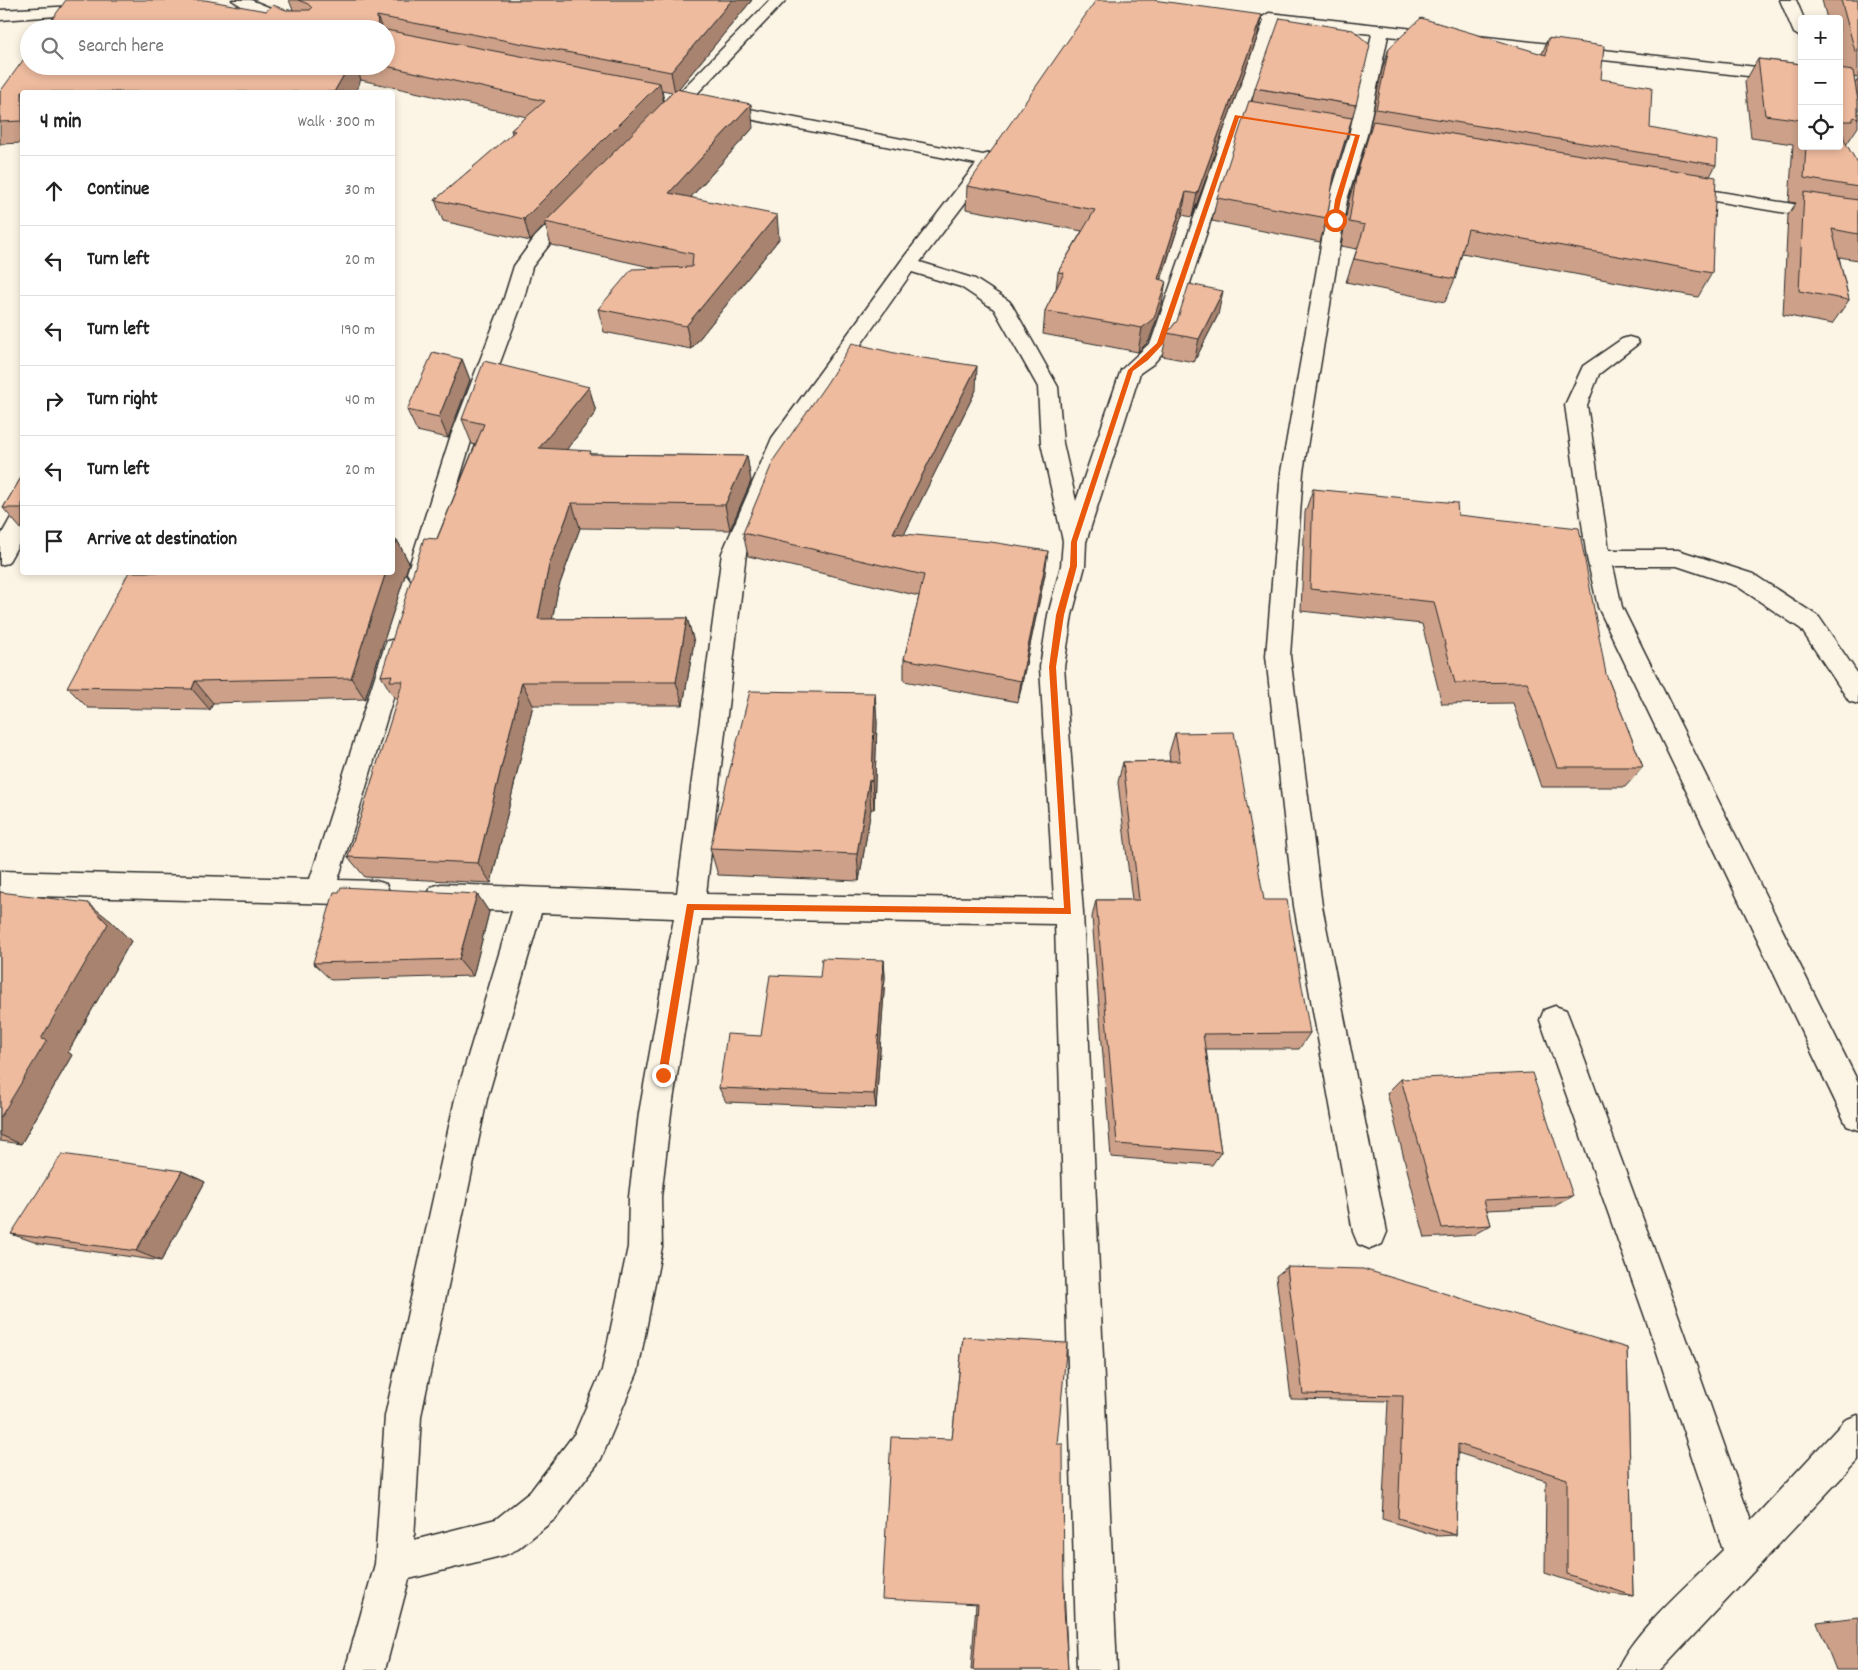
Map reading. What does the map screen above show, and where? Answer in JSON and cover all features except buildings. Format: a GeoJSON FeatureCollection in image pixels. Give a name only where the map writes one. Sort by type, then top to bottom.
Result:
{"type":"FeatureCollection","features":[{"type":"Feature","properties":{"kind":"street"},"geometry":{"type":"LineString","coordinates":[[240,0],[256,10],[284,20]]}},
{"type":"Feature","properties":{"kind":"street"},"geometry":{"type":"LineString","coordinates":[[654,128],[672,99],[778,0]]}},
{"type":"Feature","properties":{"kind":"street"},"geometry":{"type":"LineString","coordinates":[[1788,0],[1798,24]]}},
{"type":"Feature","properties":{"kind":"street"},"geometry":{"type":"LineString","coordinates":[[0,15],[112,10]]}},
{"type":"Feature","properties":{"kind":"street"},"geometry":{"type":"LineString","coordinates":[[1074,542],[1131,370],[1146,359],[1160,344],[1246,118],[1264,17],[1798,77]]}},
{"type":"Feature","properties":{"kind":"street"},"geometry":{"type":"LineString","coordinates":[[1370,1232],[1308,906],[1278,656],[1292,472],[1338,200],[1358,136],[1381,30]]}},
{"type":"Feature","properties":{"kind":"street"},"geometry":{"type":"LineString","coordinates":[[672,99],[988,161]]}},
{"type":"Feature","properties":{"kind":"street"},"geometry":{"type":"LineString","coordinates":[[394,1564],[505,1536],[543,1505],[588,1446],[620,1371],[645,1247],[645,1197],[655,1113],[690,906],[734,553],[780,443],[908,265],[988,161],[1004,137]]}},
{"type":"Feature","properties":{"kind":"street"},"geometry":{"type":"LineString","coordinates":[[1667,188],[1858,220]]}},
{"type":"Feature","properties":{"kind":"street"},"geometry":{"type":"LineString","coordinates":[[414,589],[461,438],[514,298],[523,266],[542,241],[591,192]]}},
{"type":"Feature","properties":{"kind":"street"},"geometry":{"type":"LineString","coordinates":[[908,265],[968,283],[1002,305],[1048,387],[1052,443],[1074,542],[1073,566],[1060,615],[1052,667],[1068,912],[1096,1670]]}},
{"type":"Feature","properties":{"kind":"street"},"geometry":{"type":"LineString","coordinates":[[1629,343],[1590,372],[1576,405],[1598,558],[1610,608],[1858,1115]]}},
{"type":"Feature","properties":{"kind":"street"},"geometry":{"type":"LineString","coordinates":[[0,557],[20,522]]}},
{"type":"Feature","properties":{"kind":"street"},"geometry":{"type":"LineString","coordinates":[[1598,558],[1678,558],[1744,580],[1810,624],[1858,694]]}},
{"type":"Feature","properties":{"kind":"street"},"geometry":{"type":"LineString","coordinates":[[321,890],[403,627]]}},
{"type":"Feature","properties":{"kind":"street"},"geometry":{"type":"LineString","coordinates":[[0,883],[321,890],[690,906],[1068,912]]}},
{"type":"Feature","properties":{"kind":"street"},"geometry":{"type":"LineString","coordinates":[[365,1670],[394,1564],[403,1416],[471,1099],[530,900]]}},
{"type":"Feature","properties":{"kind":"street"},"geometry":{"type":"LineString","coordinates":[[1555,1020],[1667,1331],[1744,1556]]}},
{"type":"Feature","properties":{"kind":"street"},"geometry":{"type":"LineString","coordinates":[[1637,1670],[1650,1652],[1744,1556],[1858,1433]]}},
{"type":"Feature","properties":{"kind":"route"},"geometry":{"type":"LineString","coordinates":[[663,1075],[690,906],[1068,912],[1052,667],[1060,615],[1073,566],[1074,542],[1131,370],[1146,359],[1160,344],[1237,116],[1358,135],[1338,200],[1335,220]]}}]}
